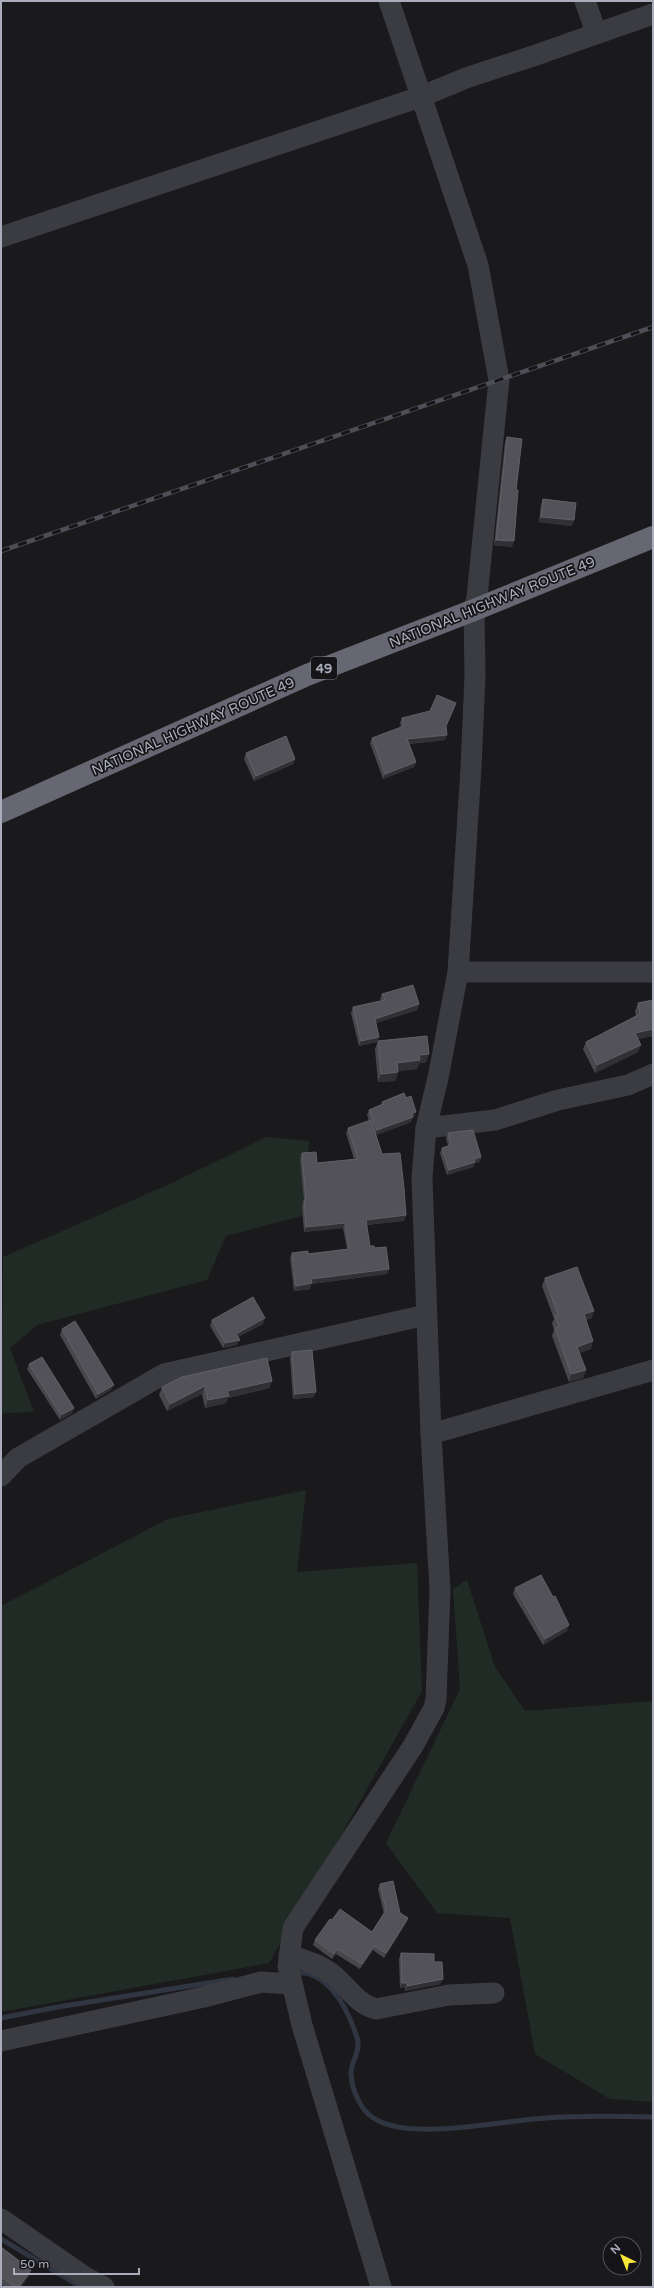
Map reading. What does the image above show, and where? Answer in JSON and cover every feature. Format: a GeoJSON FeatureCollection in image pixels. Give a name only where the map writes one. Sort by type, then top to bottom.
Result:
{"type":"FeatureCollection","features":[{"type":"Feature","properties":{"kind":"highway","name":"NATIONAL HIGHWAY ROUTE 49"},"geometry":{"type":"LineString","coordinates":[[1,812],[307,675],[474,610],[653,537]]}},
{"type":"Feature","properties":{"kind":"street"},"geometry":{"type":"LineString","coordinates":[[381,2287],[302,2025],[288,1966],[293,1928],[413,1746],[434,1708],[437,1691],[440,1590],[431,1434],[422,1178],[426,1128],[438,1078],[458,972],[471,768],[475,676],[474,610],[480,568],[499,380],[478,265],[388,1]]}},
{"type":"Feature","properties":{"kind":"street"},"geometry":{"type":"LineString","coordinates":[[585,1],[596,32]]}},
{"type":"Feature","properties":{"kind":"street"},"geometry":{"type":"LineString","coordinates":[[1,237],[420,96],[596,32],[653,14]]}},
{"type":"Feature","properties":{"kind":"street"},"geometry":{"type":"LineString","coordinates":[[458,972],[653,972]]}},
{"type":"Feature","properties":{"kind":"street"},"geometry":{"type":"LineString","coordinates":[[426,1128],[495,1120],[558,1100],[628,1084],[653,1074]]}},
{"type":"Feature","properties":{"kind":"street"},"geometry":{"type":"LineString","coordinates":[[1,1476],[18,1458],[164,1374],[426,1315]]}},
{"type":"Feature","properties":{"kind":"street"},"geometry":{"type":"LineString","coordinates":[[431,1434],[653,1370]]}},
{"type":"Feature","properties":{"kind":"street"},"geometry":{"type":"LineString","coordinates":[[289,1955],[312,1962],[327,1971],[340,1981],[353,1996],[376,2009],[449,1995],[494,1993]]}},
{"type":"Feature","properties":{"kind":"street"},"geometry":{"type":"LineString","coordinates":[[1,2041],[204,1997],[261,1982],[292,1984]]}},
{"type":"Feature","properties":{"kind":"street"},"geometry":{"type":"LineString","coordinates":[[1,2219],[86,2277],[104,2287]]}},
{"type":"Feature","properties":{"kind":"shaded area"},"geometry":{"type":"Polygon","coordinates":[[[266,1137],[309,1141],[305,1215],[226,1236],[207,1280],[37,1325],[10,1348],[34,1412],[3,1413],[1,1418],[3,1257],[172,1183],[266,1137]]]}},
{"type":"Feature","properties":{"kind":"shaded area"},"geometry":{"type":"Polygon","coordinates":[[[306,1490],[297,1572],[417,1563],[422,1691],[269,1963],[1,2012],[1,1606],[168,1519],[306,1490]]]}},
{"type":"Feature","properties":{"kind":"shaded area"},"geometry":{"type":"Polygon","coordinates":[[[467,1580],[495,1667],[525,1711],[653,1701],[653,2102],[610,2099],[535,2054],[510,1918],[437,1913],[386,1843],[460,1689],[453,1589],[467,1580]]]}},
{"type":"Feature","properties":{"kind":"building"},"geometry":{"type":"Polygon","coordinates":[[[507,437],[522,439],[516,490],[518,490],[514,541],[496,540],[507,437]]]}},
{"type":"Feature","properties":{"kind":"building"},"geometry":{"type":"Polygon","coordinates":[[[543,499],[576,503],[574,520],[541,517],[543,499]]]}},
{"type":"Feature","properties":{"kind":"building"},"geometry":{"type":"Polygon","coordinates":[[[437,695],[456,703],[446,726],[447,735],[407,739],[416,762],[385,774],[372,738],[404,726],[402,718],[430,711],[437,695]]]}},
{"type":"Feature","properties":{"kind":"building"},"geometry":{"type":"Polygon","coordinates":[[[286,736],[295,759],[256,776],[246,753],[286,736]]]}},
{"type":"Feature","properties":{"kind":"building"},"geometry":{"type":"Polygon","coordinates":[[[413,985],[419,1004],[375,1019],[379,1037],[361,1041],[353,1007],[385,1000],[382,994],[413,985]]]}},
{"type":"Feature","properties":{"kind":"building"},"geometry":{"type":"Polygon","coordinates":[[[653,1000],[653,1029],[635,1033],[641,1045],[597,1065],[586,1042],[640,1014],[638,1003],[653,1000]]]}},
{"type":"Feature","properties":{"kind":"building"},"geometry":{"type":"Polygon","coordinates":[[[427,1036],[429,1054],[419,1055],[420,1060],[397,1063],[398,1072],[381,1074],[378,1041],[427,1036]]]}},
{"type":"Feature","properties":{"kind":"building"},"geometry":{"type":"Polygon","coordinates":[[[404,1093],[406,1098],[411,1096],[416,1112],[412,1113],[413,1117],[377,1130],[369,1110],[383,1104],[382,1102],[404,1093]]]}},
{"type":"Feature","properties":{"kind":"building"},"geometry":{"type":"Polygon","coordinates":[[[371,1120],[382,1154],[400,1153],[406,1215],[366,1220],[370,1246],[374,1246],[375,1248],[386,1247],[389,1269],[311,1279],[312,1283],[296,1286],[292,1253],[308,1251],[308,1254],[349,1249],[345,1223],[306,1227],[304,1200],[306,1200],[302,1153],[316,1152],[317,1163],[358,1159],[348,1128],[371,1120]]]}},
{"type":"Feature","properties":{"kind":"building"},"geometry":{"type":"Polygon","coordinates":[[[473,1130],[481,1157],[474,1159],[475,1162],[449,1170],[442,1148],[451,1145],[448,1133],[473,1130]]]}},
{"type":"Feature","properties":{"kind":"building"},"geometry":{"type":"Polygon","coordinates":[[[577,1267],[594,1311],[584,1314],[593,1341],[577,1347],[586,1370],[571,1374],[555,1328],[559,1327],[555,1316],[558,1315],[545,1278],[577,1267]]]}},
{"type":"Feature","properties":{"kind":"building"},"geometry":{"type":"Polygon","coordinates":[[[253,1297],[265,1318],[236,1334],[240,1340],[225,1343],[212,1320],[253,1297]]]}},
{"type":"Feature","properties":{"kind":"building"},"geometry":{"type":"Polygon","coordinates":[[[75,1321],[114,1385],[98,1394],[62,1329],[75,1321]]]}},
{"type":"Feature","properties":{"kind":"building"},"geometry":{"type":"Polygon","coordinates":[[[312,1350],[316,1392],[295,1394],[292,1352],[312,1350]]]}},
{"type":"Feature","properties":{"kind":"building"},"geometry":{"type":"Polygon","coordinates":[[[42,1357],[74,1408],[61,1415],[29,1364],[42,1357]]]}},
{"type":"Feature","properties":{"kind":"building"},"geometry":{"type":"Polygon","coordinates":[[[267,1358],[272,1381],[227,1391],[229,1396],[208,1400],[205,1386],[170,1404],[162,1387],[182,1377],[267,1358]]]}},
{"type":"Feature","properties":{"kind":"building"},"geometry":{"type":"Polygon","coordinates":[[[541,1575],[553,1597],[555,1596],[569,1625],[545,1639],[515,1588],[541,1575]]]}},
{"type":"Feature","properties":{"kind":"building"},"geometry":{"type":"Polygon","coordinates":[[[393,1881],[400,1913],[408,1918],[386,1953],[374,1946],[362,1964],[338,1949],[334,1954],[315,1940],[330,1919],[332,1920],[340,1909],[372,1932],[386,1910],[380,1884],[393,1881]]]}},
{"type":"Feature","properties":{"kind":"building"},"geometry":{"type":"Polygon","coordinates":[[[401,1953],[434,1954],[434,1962],[442,1962],[443,1979],[407,1986],[407,1983],[402,1983],[401,1953]]]}},
{"type":"Feature","properties":{"kind":"building"},"geometry":{"type":"Polygon","coordinates":[[[1,2247],[31,2270],[19,2287],[15,2287],[1,2277],[1,2247]]]}},
{"type":"Feature","properties":{"kind":"waterway"},"geometry":{"type":"LineString","coordinates":[[295,1973],[306,1973],[316,1977],[324,1982],[339,1999],[350,2019],[358,2041],[358,2047],[351,2071],[355,2092],[364,2109],[372,2117],[388,2125],[431,2129],[456,2128],[560,2117],[653,2117]]}},
{"type":"Feature","properties":{"kind":"waterway"},"geometry":{"type":"LineString","coordinates":[[1,2018],[58,2007],[233,1979]]}},
{"type":"Feature","properties":{"kind":"waterway"},"geometry":{"type":"LineString","coordinates":[[1,2239],[81,2287]]}},
{"type":"Feature","properties":{"kind":"railway"},"geometry":{"type":"LineString","coordinates":[[1,551],[653,327]]}}]}
